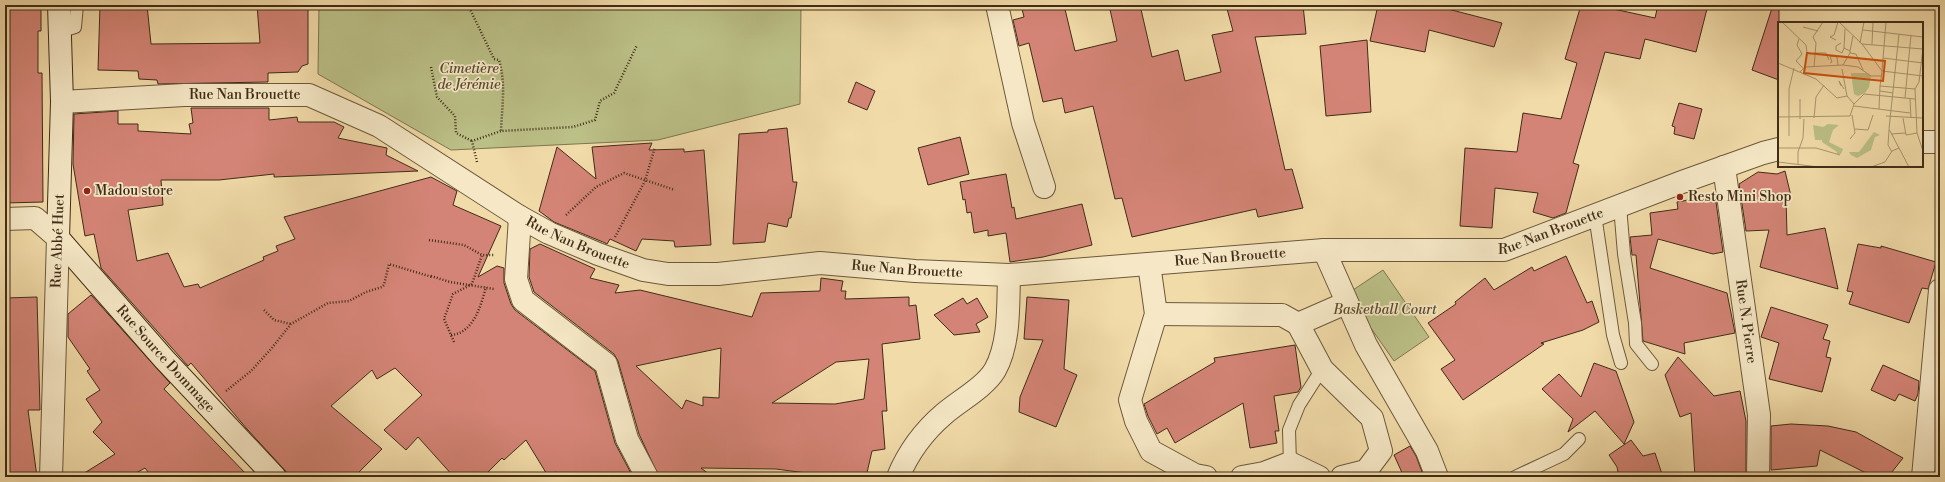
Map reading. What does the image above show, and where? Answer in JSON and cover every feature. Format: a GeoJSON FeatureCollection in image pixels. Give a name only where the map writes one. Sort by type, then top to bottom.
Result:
{"type":"FeatureCollection","features":[{"type":"Feature","properties":{"kind":"street","name":"Rue Abbé Huet"},"geometry":{"type":"LineString","coordinates":[[51,477],[62,102],[59,5]]}},
{"type":"Feature","properties":{"kind":"street"},"geometry":{"type":"LineString","coordinates":[[997,5],[1022,123],[1044,187]]}},
{"type":"Feature","properties":{"kind":"street","name":"Rue Nan Brouette"},"geometry":{"type":"LineString","coordinates":[[62,102],[184,95],[309,95],[380,126],[520,217],[549,232],[607,257],[643,270],[668,274],[718,274],[820,263],[915,271],[1009,275],[1324,250],[1504,250],[1724,167],[1778,149]]}},
{"type":"Feature","properties":{"kind":"street"},"geometry":{"type":"LineString","coordinates":[[1923,142],[1940,142]]}},
{"type":"Feature","properties":{"kind":"street","name":"Rue N. Pierre"},"geometry":{"type":"LineString","coordinates":[[1724,167],[1759,415],[1758,477]]}},
{"type":"Feature","properties":{"kind":"street"},"geometry":{"type":"LineString","coordinates":[[520,217],[516,279],[523,300],[606,364],[627,439],[647,477]]}},
{"type":"Feature","properties":{"kind":"street","name":"Rue Source Dommage"},"geometry":{"type":"LineString","coordinates":[[5,219],[35,218],[58,238],[164,359],[275,477]]}},
{"type":"Feature","properties":{"kind":"street"},"geometry":{"type":"LineString","coordinates":[[1324,250],[1346,303],[1366,345],[1427,451],[1437,477]]}},
{"type":"Feature","properties":{"kind":"street"},"geometry":{"type":"LineString","coordinates":[[1149,264],[1156,314],[1130,400],[1136,421],[1151,451],[1195,475],[1206,477]]}},
{"type":"Feature","properties":{"kind":"street"},"geometry":{"type":"LineString","coordinates":[[898,477],[919,438],[944,414],[973,392],[994,372],[1004,349],[1009,275]]}},
{"type":"Feature","properties":{"kind":"street"},"geometry":{"type":"LineString","coordinates":[[1923,477],[1940,290]]}},
{"type":"Feature","properties":{"kind":"street"},"geometry":{"type":"LineString","coordinates":[[1298,324],[1346,303]]}},
{"type":"Feature","properties":{"kind":"street"},"geometry":{"type":"LineString","coordinates":[[1156,314],[1282,315],[1298,324],[1322,369],[1372,418],[1380,451],[1366,471],[1342,477]]}},
{"type":"Feature","properties":{"kind":"street"},"geometry":{"type":"LineString","coordinates":[[1242,477],[1264,475],[1290,463],[1319,477]]}},
{"type":"Feature","properties":{"kind":"lane"},"geometry":{"type":"LineString","coordinates":[[59,32],[76,27],[77,5]]}},
{"type":"Feature","properties":{"kind":"lane"},"geometry":{"type":"LineString","coordinates":[[1620,206],[1624,254],[1635,323],[1636,344],[1652,364]]}},
{"type":"Feature","properties":{"kind":"lane"},"geometry":{"type":"LineString","coordinates":[[1595,215],[1613,335],[1622,363]]}},
{"type":"Feature","properties":{"kind":"lane"},"geometry":{"type":"LineString","coordinates":[[1290,463],[1289,430],[1299,405],[1322,369]]}},
{"type":"Feature","properties":{"kind":"lane"},"geometry":{"type":"LineString","coordinates":[[1515,477],[1564,454],[1580,439]]}},
{"type":"Feature","properties":{"kind":"path"},"geometry":{"type":"LineString","coordinates":[[468,5],[494,59],[499,60],[503,72],[504,82],[501,131]]}},
{"type":"Feature","properties":{"kind":"path"},"geometry":{"type":"LineString","coordinates":[[431,68],[437,97],[454,116],[456,133],[472,141],[501,131],[573,127],[595,120],[600,101],[614,93],[637,45]]}},
{"type":"Feature","properties":{"kind":"path"},"geometry":{"type":"LineString","coordinates":[[472,141],[477,161],[473,186]]}},
{"type":"Feature","properties":{"kind":"path"},"geometry":{"type":"LineString","coordinates":[[607,257],[619,229],[645,181],[655,147]]}},
{"type":"Feature","properties":{"kind":"path"},"geometry":{"type":"LineString","coordinates":[[549,232],[596,187],[624,174],[675,190]]}},
{"type":"Feature","properties":{"kind":"path"},"geometry":{"type":"LineString","coordinates":[[428,240],[464,245],[482,255],[517,256]]}},
{"type":"Feature","properties":{"kind":"path"},"geometry":{"type":"LineString","coordinates":[[454,342],[444,319],[453,294],[472,284],[482,255]]}},
{"type":"Feature","properties":{"kind":"path"},"geometry":{"type":"LineString","coordinates":[[209,406],[251,371],[271,350],[291,324],[328,303],[349,301],[366,292],[382,287],[384,285],[389,264],[432,277]]}},
{"type":"Feature","properties":{"kind":"path"},"geometry":{"type":"LineString","coordinates":[[422,273],[450,282],[472,284],[522,295]]}},
{"type":"Feature","properties":{"kind":"path"},"geometry":{"type":"LineString","coordinates":[[451,335],[459,334],[470,325],[486,287]]}},
{"type":"Feature","properties":{"kind":"path"},"geometry":{"type":"LineString","coordinates":[[264,310],[274,320],[291,324]]}},
{"type":"Feature","properties":{"kind":"green space","name":"Cimetière de Jérémie"},"geometry":{"type":"Polygon","coordinates":[[[319,5],[801,5],[800,104],[658,140],[451,150],[318,74],[319,5]]]}},
{"type":"Feature","properties":{"kind":"green space","name":"Basketball Court"},"geometry":{"type":"Polygon","coordinates":[[[1383,270],[1429,337],[1394,361],[1347,294],[1383,270]]]}},
{"type":"Feature","properties":{"kind":"building"},"geometry":{"type":"Polygon","coordinates":[[[5,5],[41,5],[41,31],[38,31],[38,73],[42,73],[43,202],[5,203],[5,5]]]}},
{"type":"Feature","properties":{"kind":"building"},"geometry":{"type":"Polygon","coordinates":[[[100,5],[147,5],[151,44],[260,43],[257,5],[308,5],[308,64],[302,66],[298,72],[268,73],[268,82],[158,84],[157,80],[139,79],[138,71],[98,70],[100,5]]]}},
{"type":"Feature","properties":{"kind":"building"},"geometry":{"type":"Polygon","coordinates":[[[1021,5],[1064,5],[1075,51],[1117,41],[1109,5],[1140,5],[1152,57],[1178,50],[1185,81],[1221,72],[1212,35],[1233,31],[1226,5],[1303,5],[1306,34],[1255,37],[1285,170],[1292,169],[1303,208],[1258,217],[1256,209],[1132,237],[1122,198],[1115,199],[1093,106],[1065,113],[1062,98],[1043,102],[1029,43],[1019,46],[1013,20],[1024,17],[1021,5]]]}},
{"type":"Feature","properties":{"kind":"building"},"geometry":{"type":"Polygon","coordinates":[[[1378,5],[1448,5],[1448,9],[1502,23],[1494,47],[1429,30],[1425,52],[1370,41],[1378,5]]]}},
{"type":"Feature","properties":{"kind":"building"},"geometry":{"type":"Polygon","coordinates":[[[1581,5],[1595,5],[1655,18],[1658,5],[1708,5],[1696,52],[1645,39],[1640,59],[1605,52],[1573,163],[1579,165],[1566,213],[1553,218],[1533,212],[1538,193],[1495,188],[1492,228],[1460,226],[1465,148],[1517,152],[1523,113],[1561,119],[1577,63],[1565,59],[1581,5]]]}},
{"type":"Feature","properties":{"kind":"building"},"geometry":{"type":"Polygon","coordinates":[[[1773,5],[1779,5],[1778,80],[1752,70],[1773,5]]]}},
{"type":"Feature","properties":{"kind":"building"},"geometry":{"type":"Polygon","coordinates":[[[1367,40],[1371,112],[1326,116],[1320,46],[1367,40]]]}},
{"type":"Feature","properties":{"kind":"building"},"geometry":{"type":"Polygon","coordinates":[[[856,82],[875,91],[867,110],[848,102],[856,82]]]}},
{"type":"Feature","properties":{"kind":"building"},"geometry":{"type":"Polygon","coordinates":[[[1679,103],[1702,109],[1694,139],[1674,134],[1675,127],[1672,126],[1679,103]]]}},
{"type":"Feature","properties":{"kind":"building"},"geometry":{"type":"Polygon","coordinates":[[[191,108],[269,108],[269,120],[297,117],[298,122],[334,122],[344,127],[338,138],[387,148],[386,155],[418,171],[274,177],[274,174],[219,180],[161,180],[163,205],[128,210],[137,261],[168,253],[184,287],[198,284],[200,288],[264,260],[263,257],[278,251],[276,246],[295,239],[284,217],[431,177],[457,191],[453,205],[501,226],[478,277],[497,266],[504,268],[504,283],[511,304],[515,310],[595,371],[615,443],[633,477],[559,477],[556,472],[548,476],[526,440],[504,460],[502,458],[483,477],[454,477],[418,437],[406,450],[384,430],[422,395],[395,368],[377,379],[372,370],[331,406],[382,449],[354,477],[291,477],[247,429],[191,363],[188,366],[101,268],[94,234],[85,236],[73,164],[74,114],[118,111],[118,124],[138,124],[138,131],[191,134],[189,124],[193,123],[191,108]]]}},
{"type":"Feature","properties":{"kind":"building"},"geometry":{"type":"Polygon","coordinates":[[[787,128],[793,182],[797,182],[791,218],[789,218],[787,227],[768,223],[765,242],[733,244],[739,134],[768,132],[768,130],[787,128]]]}},
{"type":"Feature","properties":{"kind":"building"},"geometry":{"type":"Polygon","coordinates":[[[960,137],[969,174],[928,185],[918,148],[960,137]]]}},
{"type":"Feature","properties":{"kind":"building"},"geometry":{"type":"Polygon","coordinates":[[[652,143],[649,150],[684,149],[684,152],[704,150],[711,245],[675,247],[674,241],[642,239],[636,251],[610,239],[607,244],[554,222],[539,211],[557,147],[596,179],[592,147],[652,143]]]}},
{"type":"Feature","properties":{"kind":"building"},"geometry":{"type":"Polygon","coordinates":[[[1785,171],[1791,196],[1786,197],[1787,235],[1825,228],[1838,289],[1760,267],[1769,230],[1746,231],[1739,184],[1758,172],[1777,174],[1785,171]]]}},
{"type":"Feature","properties":{"kind":"building"},"geometry":{"type":"Polygon","coordinates":[[[1006,174],[1012,208],[1014,207],[1016,219],[1082,204],[1092,245],[1043,257],[1010,262],[1006,233],[988,236],[988,230],[974,233],[971,212],[967,213],[960,182],[1006,174]]]}},
{"type":"Feature","properties":{"kind":"building"},"geometry":{"type":"Polygon","coordinates":[[[1715,195],[1723,252],[1713,254],[1658,239],[1650,268],[1727,293],[1735,333],[1684,343],[1685,354],[1643,341],[1636,255],[1632,255],[1630,237],[1652,235],[1650,213],[1678,209],[1677,202],[1715,195]]]}},
{"type":"Feature","properties":{"kind":"building"},"geometry":{"type":"Polygon","coordinates":[[[540,244],[595,269],[590,278],[619,285],[615,293],[640,290],[752,317],[761,293],[820,291],[821,278],[843,281],[841,291],[846,291],[845,299],[909,297],[909,306],[916,305],[920,339],[882,344],[887,411],[882,411],[885,449],[872,451],[866,477],[836,477],[776,469],[701,468],[713,477],[659,477],[639,434],[618,361],[614,354],[534,292],[529,277],[530,249],[540,244]],[[721,348],[636,366],[682,409],[686,400],[703,406],[703,397],[719,398],[721,348]],[[869,359],[836,362],[772,403],[835,404],[864,399],[869,359]]]}},
{"type":"Feature","properties":{"kind":"building"},"geometry":{"type":"Polygon","coordinates":[[[1858,244],[1881,248],[1881,246],[1936,262],[1928,289],[1922,288],[1909,323],[1849,304],[1853,292],[1847,291],[1858,244]]]}},
{"type":"Feature","properties":{"kind":"building"},"geometry":{"type":"Polygon","coordinates":[[[1566,256],[1587,303],[1592,301],[1599,322],[1583,330],[1541,343],[1544,344],[1463,400],[1441,369],[1455,360],[1428,323],[1456,304],[1455,302],[1485,278],[1494,290],[1532,267],[1534,271],[1566,256]]]}},
{"type":"Feature","properties":{"kind":"building"},"geometry":{"type":"Polygon","coordinates":[[[91,295],[170,383],[164,389],[249,477],[152,477],[145,468],[129,477],[78,477],[115,454],[93,432],[102,422],[86,399],[100,390],[87,371],[90,369],[68,337],[68,314],[91,295]]]}},
{"type":"Feature","properties":{"kind":"building"},"geometry":{"type":"Polygon","coordinates":[[[37,297],[40,410],[28,410],[37,477],[5,477],[5,298],[37,297]]]}},
{"type":"Feature","properties":{"kind":"building"},"geometry":{"type":"Polygon","coordinates":[[[1027,297],[1069,300],[1064,369],[1077,375],[1056,427],[1019,412],[1020,397],[1043,340],[1024,339],[1027,297]]]}},
{"type":"Feature","properties":{"kind":"building"},"geometry":{"type":"Polygon","coordinates":[[[963,298],[967,304],[977,298],[988,317],[976,324],[980,332],[954,335],[934,315],[963,298]]]}},
{"type":"Feature","properties":{"kind":"building"},"geometry":{"type":"Polygon","coordinates":[[[1771,307],[1828,325],[1823,339],[1830,341],[1826,357],[1831,358],[1822,392],[1769,379],[1779,343],[1761,337],[1771,307]]]}},
{"type":"Feature","properties":{"kind":"building"},"geometry":{"type":"Polygon","coordinates":[[[1295,345],[1301,387],[1298,392],[1274,396],[1279,431],[1275,431],[1277,443],[1250,448],[1243,403],[1175,443],[1167,428],[1157,434],[1144,404],[1215,362],[1214,358],[1295,345]]]}},
{"type":"Feature","properties":{"kind":"building"},"geometry":{"type":"Polygon","coordinates":[[[1678,357],[1714,396],[1740,391],[1746,421],[1746,473],[1741,473],[1742,477],[1695,477],[1691,413],[1680,417],[1665,375],[1678,357]]]}},
{"type":"Feature","properties":{"kind":"building"},"geometry":{"type":"Polygon","coordinates":[[[1594,363],[1616,371],[1634,422],[1624,444],[1595,411],[1568,432],[1573,419],[1542,389],[1559,374],[1581,397],[1594,363]]]}},
{"type":"Feature","properties":{"kind":"building"},"geometry":{"type":"Polygon","coordinates":[[[1883,365],[1919,381],[1918,394],[1915,401],[1899,394],[1895,401],[1871,390],[1883,365]]]}},
{"type":"Feature","properties":{"kind":"building"},"geometry":{"type":"Polygon","coordinates":[[[1791,424],[1828,426],[1856,432],[1903,458],[1888,477],[1874,477],[1820,450],[1817,466],[1771,470],[1771,426],[1791,424]]]}},
{"type":"Feature","properties":{"kind":"building"},"geometry":{"type":"Polygon","coordinates":[[[1631,440],[1643,456],[1655,453],[1663,477],[1619,477],[1617,467],[1609,455],[1631,440]]]}},
{"type":"Feature","properties":{"kind":"building"},"geometry":{"type":"Polygon","coordinates":[[[1410,446],[1416,456],[1424,477],[1404,477],[1394,455],[1410,446]]]}},
{"type":"Feature","properties":{"kind":"place","name":"Madou store"},"geometry":{"type":"Point","coordinates":[87,191]}},
{"type":"Feature","properties":{"kind":"place","name":"Resto Mini Shop"},"geometry":{"type":"Point","coordinates":[1680,197]}}]}
